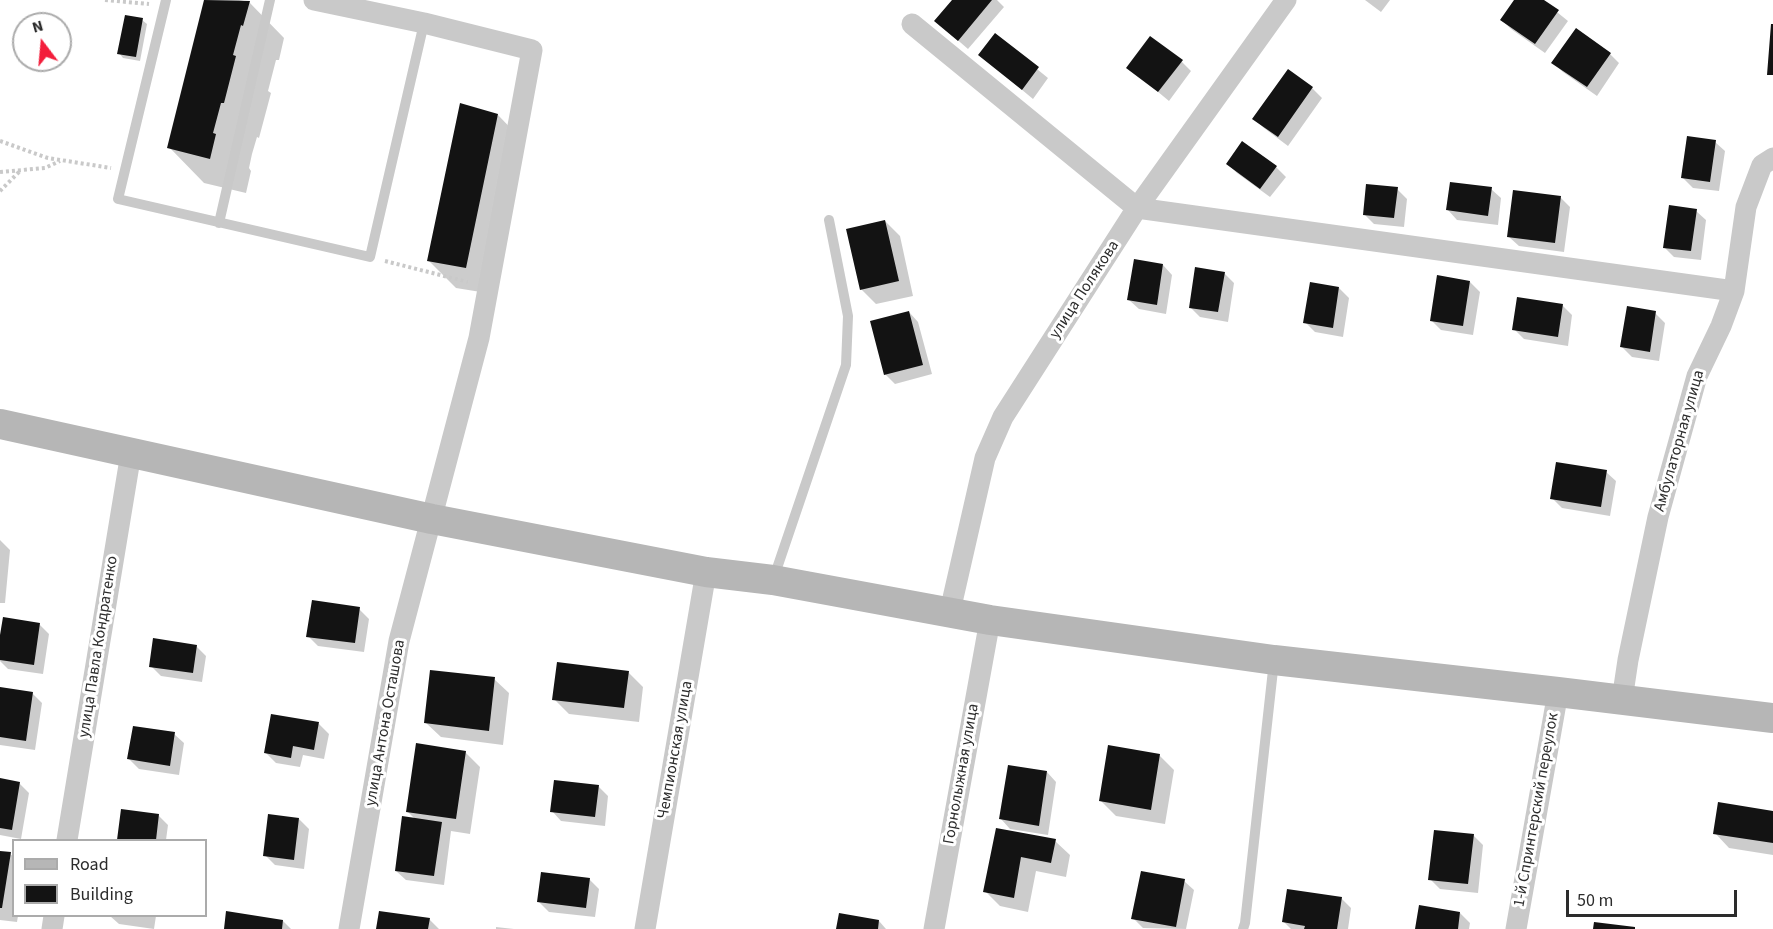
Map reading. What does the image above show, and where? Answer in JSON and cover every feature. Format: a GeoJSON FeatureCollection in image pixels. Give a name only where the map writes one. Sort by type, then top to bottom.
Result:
{"type":"FeatureCollection","features":[{"type":"Feature","properties":{"kind":"street"},"geometry":{"type":"LineString","coordinates":[[314,0],[424,23]]}},
{"type":"Feature","properties":{"kind":"street","name":"улица Полякова"},"geometry":{"type":"LineString","coordinates":[[950,611],[985,458],[1003,417],[1137,208],[1286,0]]}},
{"type":"Feature","properties":{"kind":"street","name":"улица Антона Осташова"},"geometry":{"type":"LineString","coordinates":[[349,929],[399,641],[478,338],[532,50],[424,23]]}},
{"type":"Feature","properties":{"kind":"street"},"geometry":{"type":"LineString","coordinates":[[912,24],[1137,208],[1734,291]]}},
{"type":"Feature","properties":{"kind":"street","name":"Амбулаторная улица"},"geometry":{"type":"LineString","coordinates":[[1622,700],[1628,660],[1658,517],[1697,376],[1721,326],[1734,291],[1746,207],[1762,165],[1773,158]]}},
{"type":"Feature","properties":{"kind":"street"},"geometry":{"type":"LineString","coordinates":[[0,424],[432,519],[706,572],[772,580],[990,620],[1274,660],[1773,718]]}},
{"type":"Feature","properties":{"kind":"street","name":"улица Павла Кондратенко"},"geometry":{"type":"LineString","coordinates":[[66,839],[131,453]]}},
{"type":"Feature","properties":{"kind":"street","name":"Чемпионская улица"},"geometry":{"type":"LineString","coordinates":[[645,929],[706,572]]}},
{"type":"Feature","properties":{"kind":"street","name":"Горнолыжная улица"},"geometry":{"type":"LineString","coordinates":[[933,929],[990,620]]}},
{"type":"Feature","properties":{"kind":"street","name":"1-й Спринтерский переулок"},"geometry":{"type":"LineString","coordinates":[[1516,929],[1558,692]]}},
{"type":"Feature","properties":{"kind":"lane"},"geometry":{"type":"LineString","coordinates":[[219,223],[270,0]]}},
{"type":"Feature","properties":{"kind":"lane"},"geometry":{"type":"LineString","coordinates":[[166,3],[127,171],[118,199],[370,256],[424,23]]}},
{"type":"Feature","properties":{"kind":"lane"},"geometry":{"type":"LineString","coordinates":[[772,580],[846,365],[848,316],[829,220]]}},
{"type":"Feature","properties":{"kind":"lane"},"geometry":{"type":"LineString","coordinates":[[1243,929],[1274,660]]}},
{"type":"Feature","properties":{"kind":"path"},"geometry":{"type":"LineString","coordinates":[[105,0],[166,3]]}},
{"type":"Feature","properties":{"kind":"path"},"geometry":{"type":"LineString","coordinates":[[0,141],[48,158],[127,171]]}},
{"type":"Feature","properties":{"kind":"path"},"geometry":{"type":"LineString","coordinates":[[0,172],[45,168],[62,160]]}},
{"type":"Feature","properties":{"kind":"path"},"geometry":{"type":"LineString","coordinates":[[0,191],[21,170]]}},
{"type":"Feature","properties":{"kind":"path"},"geometry":{"type":"LineString","coordinates":[[370,256],[488,287]]}},
{"type":"Feature","properties":{"kind":"building"},"geometry":{"type":"Polygon","coordinates":[[[204,0],[250,1],[233,55],[236,56],[224,103],[221,103],[213,133],[216,134],[210,159],[167,148],[204,0]]]}},
{"type":"Feature","properties":{"kind":"building"},"geometry":{"type":"Polygon","coordinates":[[[952,0],[992,0],[958,41],[934,21],[952,0]]]}},
{"type":"Feature","properties":{"kind":"building"},"geometry":{"type":"Polygon","coordinates":[[[1514,0],[1544,0],[1559,10],[1535,44],[1500,20],[1514,0]]]}},
{"type":"Feature","properties":{"kind":"building"},"geometry":{"type":"Polygon","coordinates":[[[125,15],[143,18],[136,57],[117,54],[125,15]]]}},
{"type":"Feature","properties":{"kind":"building"},"geometry":{"type":"Polygon","coordinates":[[[1771,24],[1773,24],[1773,75],[1767,75],[1771,24]]]}},
{"type":"Feature","properties":{"kind":"building"},"geometry":{"type":"Polygon","coordinates":[[[1576,28],[1611,53],[1587,87],[1551,63],[1576,28]]]}},
{"type":"Feature","properties":{"kind":"building"},"geometry":{"type":"Polygon","coordinates":[[[995,33],[1039,67],[1022,90],[978,55],[995,33]]]}},
{"type":"Feature","properties":{"kind":"building"},"geometry":{"type":"Polygon","coordinates":[[[1150,36],[1183,60],[1158,92],[1126,68],[1150,36]]]}},
{"type":"Feature","properties":{"kind":"building"},"geometry":{"type":"Polygon","coordinates":[[[1288,69],[1313,87],[1278,137],[1252,119],[1288,69]]]}},
{"type":"Feature","properties":{"kind":"building"},"geometry":{"type":"Polygon","coordinates":[[[460,103],[498,114],[466,268],[427,261],[460,103]]]}},
{"type":"Feature","properties":{"kind":"building"},"geometry":{"type":"Polygon","coordinates":[[[1687,136],[1716,140],[1710,182],[1681,178],[1687,136]]]}},
{"type":"Feature","properties":{"kind":"building"},"geometry":{"type":"Polygon","coordinates":[[[1242,141],[1277,166],[1260,189],[1226,164],[1242,141]]]}},
{"type":"Feature","properties":{"kind":"building"},"geometry":{"type":"Polygon","coordinates":[[[1450,182],[1492,187],[1488,216],[1446,210],[1450,182]]]}},
{"type":"Feature","properties":{"kind":"building"},"geometry":{"type":"Polygon","coordinates":[[[1366,184],[1398,187],[1394,218],[1363,215],[1366,184]]]}},
{"type":"Feature","properties":{"kind":"building"},"geometry":{"type":"Polygon","coordinates":[[[1513,190],[1561,196],[1555,243],[1507,237],[1513,190]]]}},
{"type":"Feature","properties":{"kind":"building"},"geometry":{"type":"Polygon","coordinates":[[[1669,205],[1697,209],[1691,251],[1663,248],[1669,205]]]}},
{"type":"Feature","properties":{"kind":"building"},"geometry":{"type":"Polygon","coordinates":[[[885,220],[899,281],[860,290],[846,229],[885,220]]]}},
{"type":"Feature","properties":{"kind":"building"},"geometry":{"type":"Polygon","coordinates":[[[1134,259],[1163,264],[1157,305],[1127,300],[1134,259]]]}},
{"type":"Feature","properties":{"kind":"building"},"geometry":{"type":"Polygon","coordinates":[[[1195,267],[1225,272],[1218,312],[1189,308],[1195,267]]]}},
{"type":"Feature","properties":{"kind":"building"},"geometry":{"type":"Polygon","coordinates":[[[1437,275],[1470,281],[1463,326],[1430,321],[1437,275]]]}},
{"type":"Feature","properties":{"kind":"building"},"geometry":{"type":"Polygon","coordinates":[[[1310,282],[1339,287],[1333,328],[1303,323],[1310,282]]]}},
{"type":"Feature","properties":{"kind":"building"},"geometry":{"type":"Polygon","coordinates":[[[1517,297],[1563,304],[1558,337],[1512,330],[1517,297]]]}},
{"type":"Feature","properties":{"kind":"building"},"geometry":{"type":"Polygon","coordinates":[[[1627,306],[1656,311],[1650,352],[1620,347],[1627,306]]]}},
{"type":"Feature","properties":{"kind":"building"},"geometry":{"type":"Polygon","coordinates":[[[909,311],[923,365],[884,375],[870,321],[909,311]]]}},
{"type":"Feature","properties":{"kind":"building"},"geometry":{"type":"Polygon","coordinates":[[[1556,462],[1607,470],[1601,507],[1550,499],[1556,462]]]}},
{"type":"Feature","properties":{"kind":"building"},"geometry":{"type":"Polygon","coordinates":[[[312,600],[360,607],[355,643],[306,637],[312,600]]]}},
{"type":"Feature","properties":{"kind":"building"},"geometry":{"type":"Polygon","coordinates":[[[3,617],[40,623],[34,665],[0,660],[3,617]]]}},
{"type":"Feature","properties":{"kind":"building"},"geometry":{"type":"Polygon","coordinates":[[[153,638],[197,645],[193,673],[149,667],[153,638]]]}},
{"type":"Feature","properties":{"kind":"building"},"geometry":{"type":"Polygon","coordinates":[[[557,662],[629,671],[624,708],[552,700],[557,662]]]}},
{"type":"Feature","properties":{"kind":"building"},"geometry":{"type":"Polygon","coordinates":[[[430,670],[495,677],[489,731],[424,723],[430,670]]]}},
{"type":"Feature","properties":{"kind":"building"},"geometry":{"type":"Polygon","coordinates":[[[0,687],[33,692],[26,741],[0,737],[0,687]]]}},
{"type":"Feature","properties":{"kind":"building"},"geometry":{"type":"Polygon","coordinates":[[[271,714],[319,722],[314,750],[293,746],[291,758],[264,753],[271,714]]]}},
{"type":"Feature","properties":{"kind":"building"},"geometry":{"type":"Polygon","coordinates":[[[133,726],[175,732],[170,766],[127,759],[133,726]]]}},
{"type":"Feature","properties":{"kind":"building"},"geometry":{"type":"Polygon","coordinates":[[[416,743],[466,751],[456,819],[406,812],[416,743]]]}},
{"type":"Feature","properties":{"kind":"building"},"geometry":{"type":"Polygon","coordinates":[[[1108,745],[1160,754],[1151,810],[1099,801],[1108,745]]]}},
{"type":"Feature","properties":{"kind":"building"},"geometry":{"type":"Polygon","coordinates":[[[1008,765],[1047,771],[1039,826],[999,819],[1008,765]]]}},
{"type":"Feature","properties":{"kind":"building"},"geometry":{"type":"Polygon","coordinates":[[[0,778],[20,782],[12,830],[0,828],[0,778]]]}},
{"type":"Feature","properties":{"kind":"building"},"geometry":{"type":"Polygon","coordinates":[[[554,780],[599,785],[595,817],[550,812],[554,780]]]}},
{"type":"Feature","properties":{"kind":"building"},"geometry":{"type":"Polygon","coordinates":[[[1718,802],[1773,811],[1773,843],[1713,834],[1718,802]]]}},
{"type":"Feature","properties":{"kind":"building"},"geometry":{"type":"Polygon","coordinates":[[[121,809],[159,814],[156,839],[117,839],[121,809]]]}},
{"type":"Feature","properties":{"kind":"building"},"geometry":{"type":"Polygon","coordinates":[[[268,814],[299,818],[294,860],[263,856],[268,814]]]}},
{"type":"Feature","properties":{"kind":"building"},"geometry":{"type":"Polygon","coordinates":[[[402,816],[442,822],[434,876],[395,871],[402,816]]]}},
{"type":"Feature","properties":{"kind":"building"},"geometry":{"type":"Polygon","coordinates":[[[996,828],[1056,839],[1051,863],[1021,857],[1014,898],[983,892],[996,828]]]}},
{"type":"Feature","properties":{"kind":"building"},"geometry":{"type":"Polygon","coordinates":[[[1434,830],[1474,834],[1468,884],[1428,880],[1434,830]]]}},
{"type":"Feature","properties":{"kind":"building"},"geometry":{"type":"Polygon","coordinates":[[[0,851],[11,852],[2,908],[0,908],[0,851]]]}},
{"type":"Feature","properties":{"kind":"building"},"geometry":{"type":"Polygon","coordinates":[[[1141,871],[1185,879],[1176,927],[1131,919],[1141,871]]]}},
{"type":"Feature","properties":{"kind":"building"},"geometry":{"type":"Polygon","coordinates":[[[541,872],[590,878],[586,908],[537,902],[541,872]]]}},
{"type":"Feature","properties":{"kind":"building"},"geometry":{"type":"Polygon","coordinates":[[[1287,889],[1342,897],[1337,929],[1304,929],[1305,926],[1282,922],[1287,889]]]}},
{"type":"Feature","properties":{"kind":"building"},"geometry":{"type":"Polygon","coordinates":[[[1419,905],[1460,912],[1458,929],[1415,929],[1419,905]]]}},
{"type":"Feature","properties":{"kind":"building"},"geometry":{"type":"Polygon","coordinates":[[[226,911],[283,920],[282,929],[224,929],[226,911]]]}},
{"type":"Feature","properties":{"kind":"building"},"geometry":{"type":"Polygon","coordinates":[[[379,911],[430,918],[428,929],[376,929],[379,911]]]}},
{"type":"Feature","properties":{"kind":"building"},"geometry":{"type":"Polygon","coordinates":[[[839,913],[879,920],[878,929],[836,929],[839,913]]]}},
{"type":"Feature","properties":{"kind":"building"},"geometry":{"type":"Polygon","coordinates":[[[1594,922],[1635,927],[1635,929],[1593,929],[1594,922]]]}}]}
